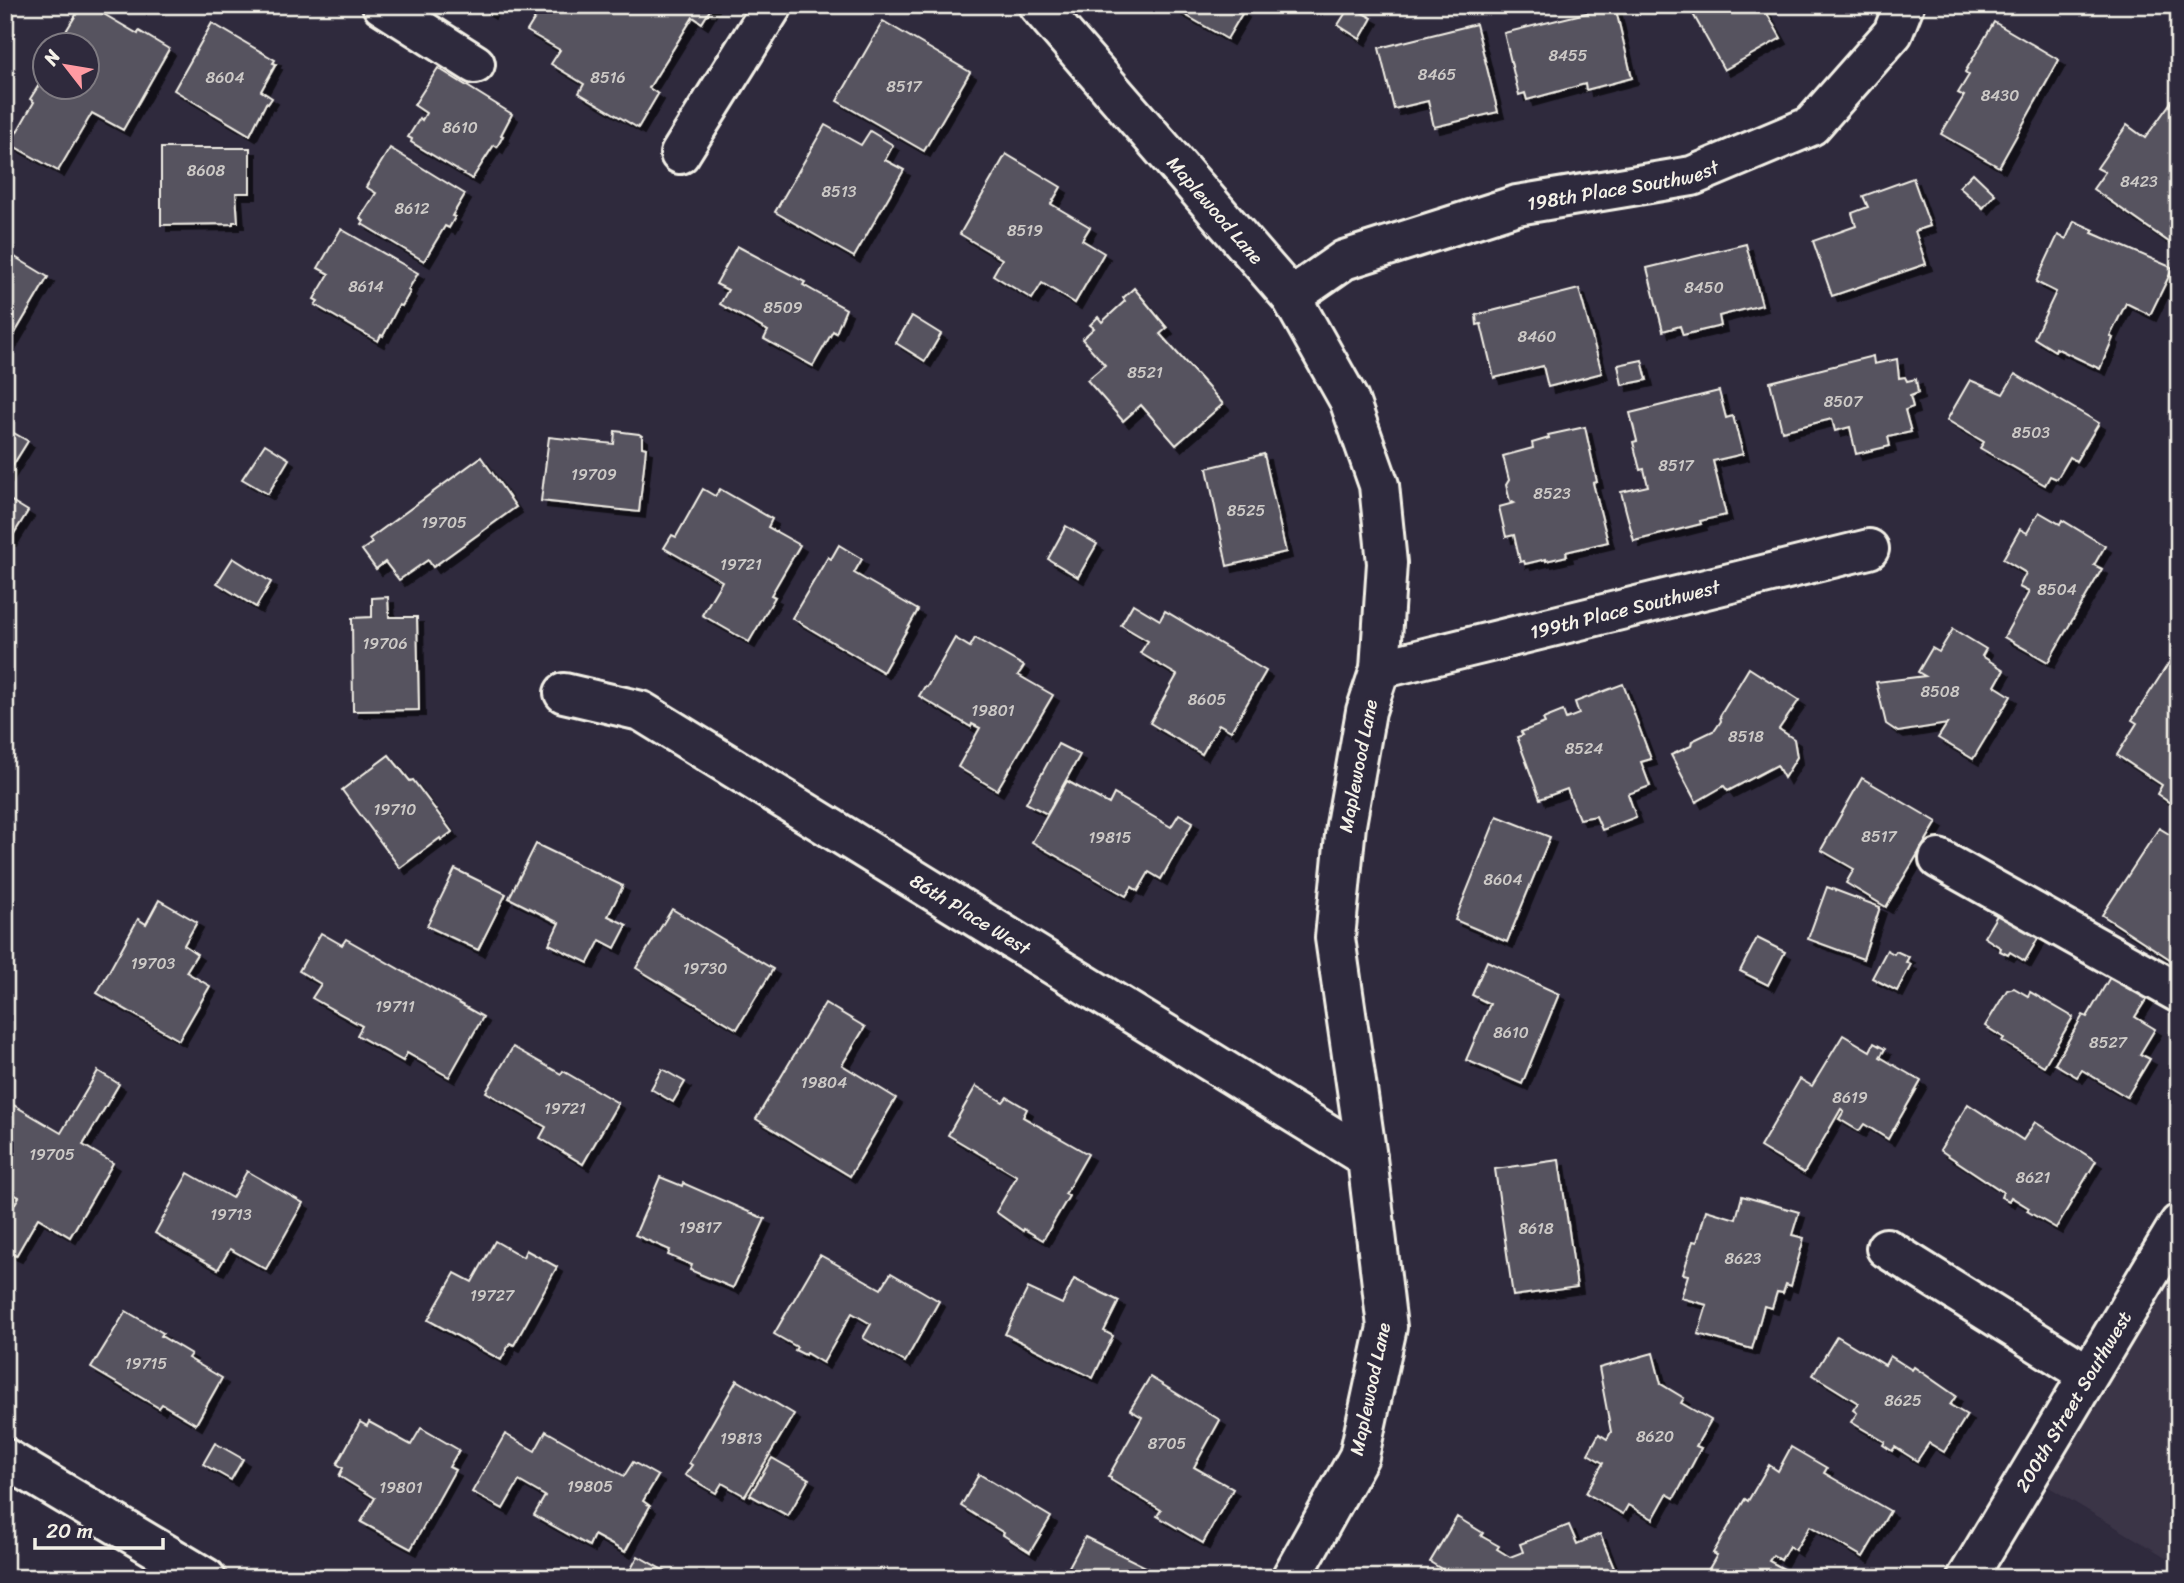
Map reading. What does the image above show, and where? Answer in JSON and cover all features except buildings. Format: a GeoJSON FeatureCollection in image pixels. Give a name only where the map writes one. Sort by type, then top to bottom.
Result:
{"type":"FeatureCollection","features":[{"type":"Feature","properties":{"kind":"street"},"geometry":{"type":"LineString","coordinates":[[382,5],[475,64]]}},
{"type":"Feature","properties":{"kind":"street"},"geometry":{"type":"LineString","coordinates":[[680,154],[773,5]]}},
{"type":"Feature","properties":{"kind":"street","name":"Maplewood Lane"},"geometry":{"type":"LineString","coordinates":[[1038,5],[1291,297],[1349,400],[1379,485],[1387,563],[1380,669],[1366,711],[1346,825],[1335,938],[1367,1158],[1387,1327],[1359,1456],[1291,1578]]}},
{"type":"Feature","properties":{"kind":"street","name":"198th Place Southwest"},"geometry":{"type":"LineString","coordinates":[[1291,297],[1345,260],[1517,205],[1692,176],[1811,126],[1893,33],[1904,5]]}},
{"type":"Feature","properties":{"kind":"street","name":"199th Place Southwest"},"geometry":{"type":"LineString","coordinates":[[1380,669],[1869,549]]}},
{"type":"Feature","properties":{"kind":"street","name":"86th Place West"},"geometry":{"type":"LineString","coordinates":[[564,693],[641,711],[1367,1158]]}},
{"type":"Feature","properties":{"kind":"street"},"geometry":{"type":"LineString","coordinates":[[1939,859],[2179,993]]}},
{"type":"Feature","properties":{"kind":"street","name":"200th Street Southwest"},"geometry":{"type":"LineString","coordinates":[[1967,1578],[2179,1224]]}},
{"type":"Feature","properties":{"kind":"street"},"geometry":{"type":"LineString","coordinates":[[1886,1248],[2088,1374]]}},
{"type":"Feature","properties":{"kind":"street"},"geometry":{"type":"LineString","coordinates":[[5,1458],[206,1578]]}},
{"type":"Feature","properties":{"kind":"shaded area"},"geometry":{"type":"Polygon","coordinates":[[[2179,1250],[2179,1565],[2039,1481],[2179,1250]]]}}]}
